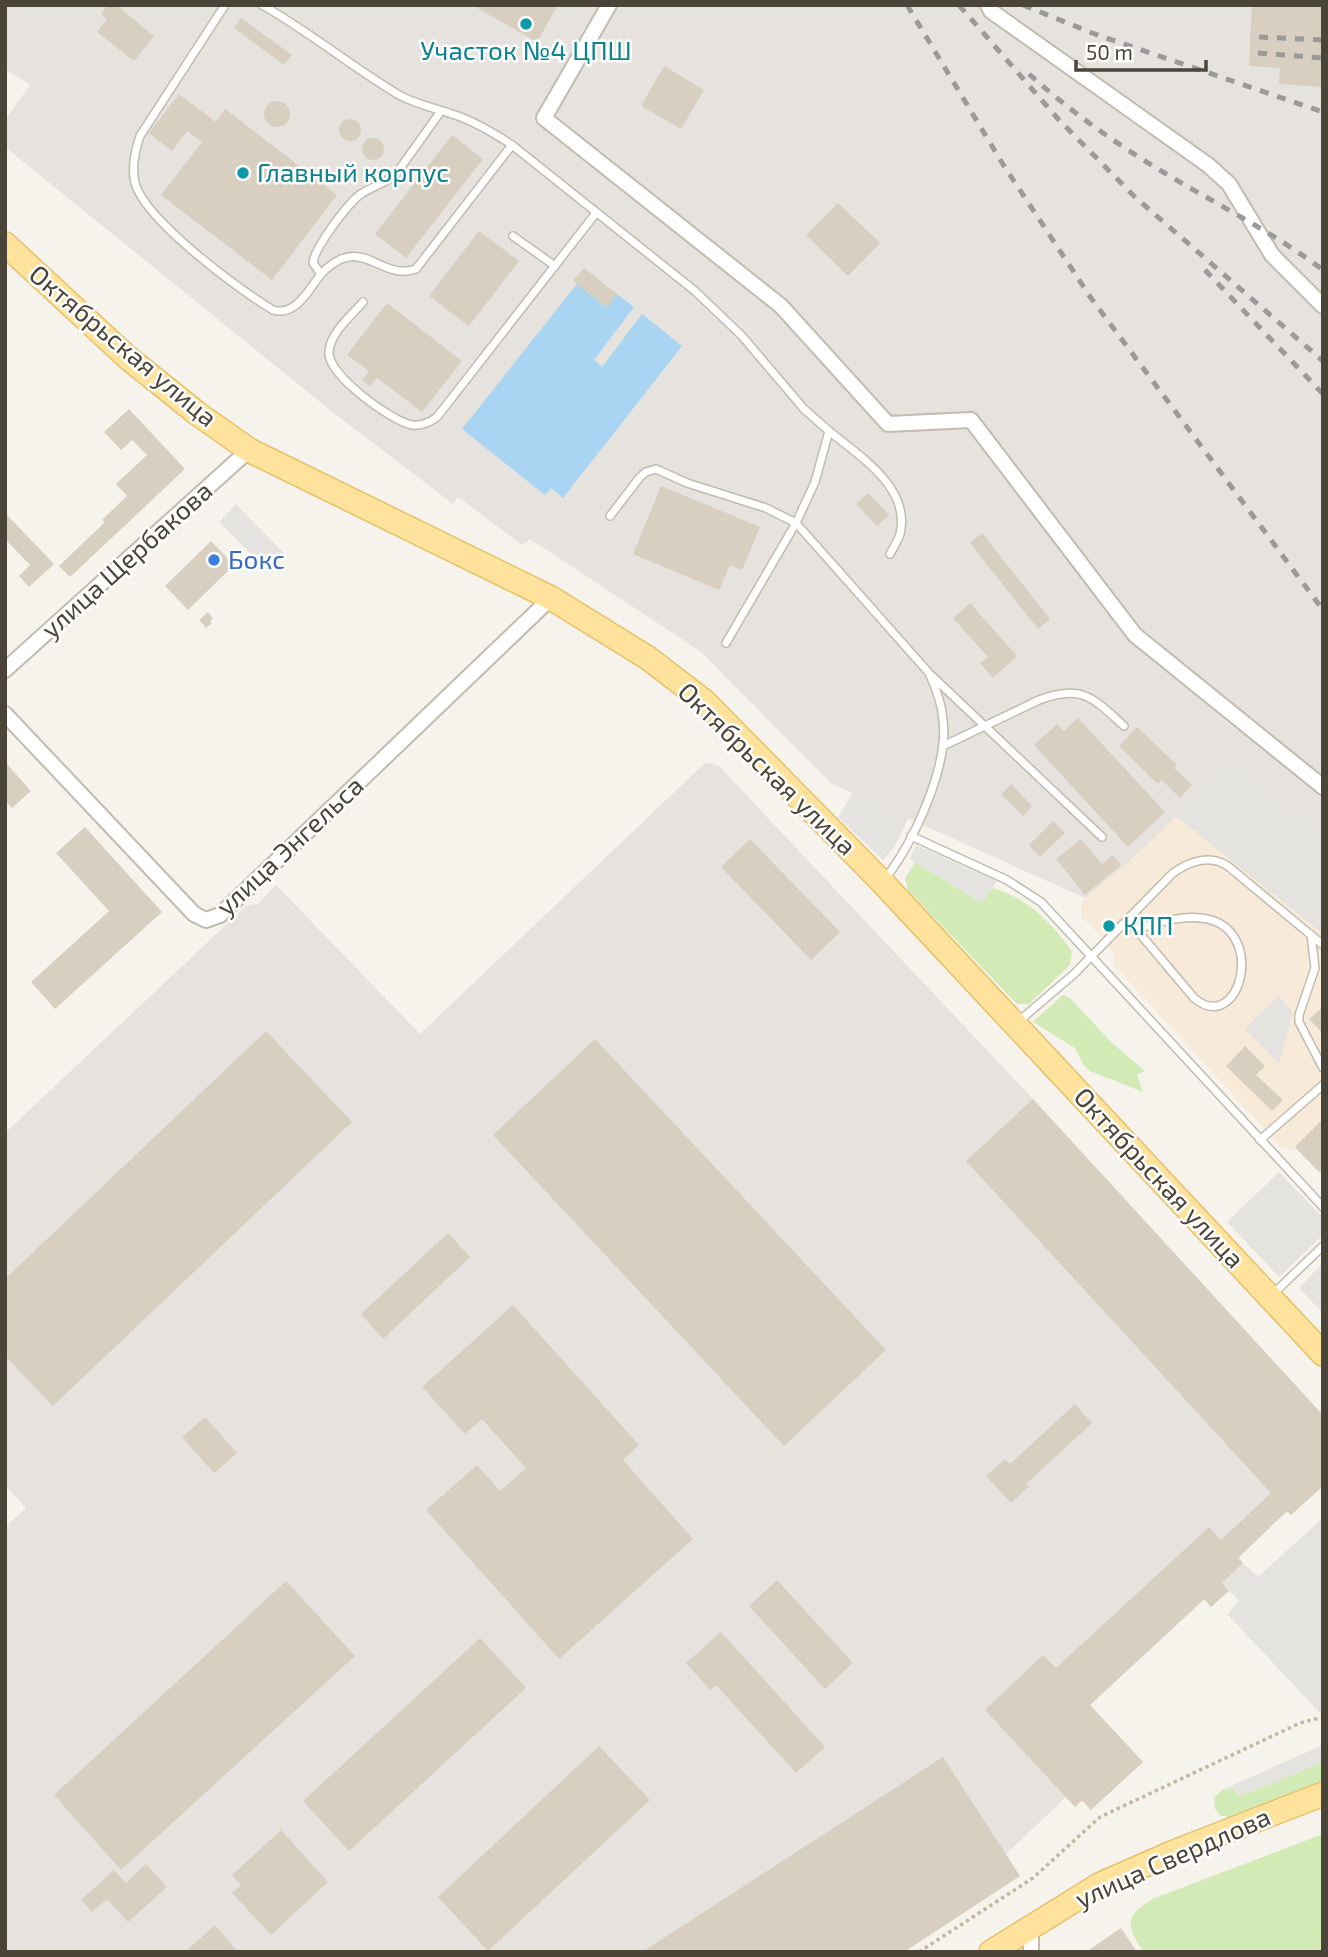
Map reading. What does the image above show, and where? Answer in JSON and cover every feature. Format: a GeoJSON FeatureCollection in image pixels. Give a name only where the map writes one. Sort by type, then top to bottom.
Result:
{"type":"FeatureCollection","features":[{"type":"Feature","properties":{"kind":"main road","name":"Октябрьская улица"},"geometry":{"type":"LineString","coordinates":[[5,244],[127,357],[198,414],[250,450],[551,598],[637,650],[704,701],[882,882],[1323,1354]]}},
{"type":"Feature","properties":{"kind":"main road","name":"улица Свердлова"},"geometry":{"type":"LineString","coordinates":[[991,1952],[1099,1885],[1135,1868],[1323,1794]]}},
{"type":"Feature","properties":{"kind":"street"},"geometry":{"type":"LineString","coordinates":[[609,5],[544,118],[782,306],[888,424],[971,419],[1135,635],[1323,787]]}},
{"type":"Feature","properties":{"kind":"street"},"geometry":{"type":"LineString","coordinates":[[988,5],[990,11],[1208,165],[1229,184],[1272,255],[1323,306]]}},
{"type":"Feature","properties":{"kind":"street","name":"улица Щербакова"},"geometry":{"type":"LineString","coordinates":[[5,670],[250,450]]}},
{"type":"Feature","properties":{"kind":"street","name":"улица Энгельса"},"geometry":{"type":"LineString","coordinates":[[5,714],[194,914],[206,920],[220,915],[551,598]]}},
{"type":"Feature","properties":{"kind":"street"},"geometry":{"type":"LineString","coordinates":[[1031,1926],[1031,1952]]}},
{"type":"Feature","properties":{"kind":"lane"},"geometry":{"type":"LineString","coordinates":[[225,5],[141,136],[134,171],[138,190],[169,231],[273,310],[280,312],[293,307],[321,274],[334,263],[354,255],[386,267],[405,271],[416,269],[512,145]]}},
{"type":"Feature","properties":{"kind":"lane"},"geometry":{"type":"LineString","coordinates":[[262,5],[292,22],[399,95],[482,125],[512,145],[695,291],[742,336],[804,409],[876,470],[894,493],[900,506],[901,520],[900,535],[890,554]]}},
{"type":"Feature","properties":{"kind":"lane"},"geometry":{"type":"LineString","coordinates":[[321,274],[316,269],[313,257],[351,202],[361,194],[389,181],[396,174],[440,111]]}},
{"type":"Feature","properties":{"kind":"lane"},"geometry":{"type":"LineString","coordinates":[[363,302],[336,334],[329,349],[329,358],[354,389],[392,418],[413,425],[423,425],[437,417],[596,213]]}},
{"type":"Feature","properties":{"kind":"lane"},"geometry":{"type":"LineString","coordinates":[[513,236],[555,266]]}},
{"type":"Feature","properties":{"kind":"lane"},"geometry":{"type":"LineString","coordinates":[[726,643],[796,523],[815,482],[829,431]]}},
{"type":"Feature","properties":{"kind":"lane"},"geometry":{"type":"LineString","coordinates":[[610,516],[640,477],[656,469],[693,485],[766,508],[796,523],[929,673],[1102,836]]}},
{"type":"Feature","properties":{"kind":"lane"},"geometry":{"type":"LineString","coordinates":[[882,882],[897,864],[938,773],[943,746],[943,719],[937,692],[929,673]]}},
{"type":"Feature","properties":{"kind":"lane"},"geometry":{"type":"LineString","coordinates":[[943,746],[1039,700],[1074,691],[1089,697],[1124,726]]}},
{"type":"Feature","properties":{"kind":"lane"},"geometry":{"type":"LineString","coordinates":[[911,836],[1030,892],[1323,1208]]}},
{"type":"Feature","properties":{"kind":"lane"},"geometry":{"type":"LineString","coordinates":[[1015,1023],[1091,957],[1173,873],[1189,863],[1210,860],[1229,867],[1323,945]]}},
{"type":"Feature","properties":{"kind":"lane"},"geometry":{"type":"LineString","coordinates":[[1126,921],[1204,1006],[1216,1007],[1229,1001],[1241,981],[1242,956],[1235,936],[1221,924],[1201,918],[1136,929]]}},
{"type":"Feature","properties":{"kind":"lane"},"geometry":{"type":"LineString","coordinates":[[1311,935],[1315,968],[1298,1022],[1323,1068]]}},
{"type":"Feature","properties":{"kind":"lane"},"geometry":{"type":"LineString","coordinates":[[1260,1140],[1323,1085]]}},
{"type":"Feature","properties":{"kind":"lane"},"geometry":{"type":"LineString","coordinates":[[1270,1297],[1323,1246]]}},
{"type":"Feature","properties":{"kind":"path"},"geometry":{"type":"LineString","coordinates":[[919,1952],[1032,1878],[1100,1817],[1300,1723],[1323,1717]]}},
{"type":"Feature","properties":{"kind":"shaded area"},"geometry":{"type":"Polygon","coordinates":[[[5,5],[1323,5],[1323,831],[1225,759],[1187,807],[1122,868],[1085,898],[832,784],[700,651],[530,539],[522,545],[458,497],[453,504],[330,410],[5,147],[5,120],[30,85],[5,69],[5,5]]]}},
{"type":"Feature","properties":{"kind":"shaded area"},"geometry":{"type":"Polygon","coordinates":[[[236,504],[286,555],[269,572],[219,522],[236,504]]]}},
{"type":"Feature","properties":{"kind":"shaded area"},"geometry":{"type":"Polygon","coordinates":[[[1225,759],[1323,831],[1323,1168],[1319,1172],[1297,1150],[1283,1149],[1268,1133],[1115,966],[1112,950],[1107,942],[1081,917],[1081,903],[1085,898],[1122,868],[1187,807],[1225,759]]]}},
{"type":"Feature","properties":{"kind":"shaded area"},"geometry":{"type":"Polygon","coordinates":[[[1225,759],[1323,831],[1323,934],[1177,817],[1225,759]]]}},
{"type":"Feature","properties":{"kind":"shaded area"},"geometry":{"type":"Polygon","coordinates":[[[705,763],[718,765],[1033,1099],[1323,1486],[1291,1515],[1287,1511],[1239,1557],[1243,1563],[1222,1583],[1211,1607],[1204,1600],[1090,1705],[1143,1762],[1091,1810],[1082,1801],[1075,1807],[1066,1797],[1006,1854],[1020,1876],[904,1952],[5,1952],[5,1527],[26,1508],[5,1485],[5,1133],[246,906],[258,904],[276,885],[420,1034],[705,763]]]}},
{"type":"Feature","properties":{"kind":"shaded area"},"geometry":{"type":"Polygon","coordinates":[[[853,793],[908,818],[895,846],[883,860],[838,817],[853,793]]]}},
{"type":"Feature","properties":{"kind":"shaded area"},"geometry":{"type":"Polygon","coordinates":[[[916,845],[997,881],[982,903],[910,859],[916,845]]]}},
{"type":"Feature","properties":{"kind":"shaded area"},"geometry":{"type":"Polygon","coordinates":[[[1279,996],[1293,1012],[1279,1064],[1244,1029],[1279,996]]]}},
{"type":"Feature","properties":{"kind":"shaded area"},"geometry":{"type":"Polygon","coordinates":[[[1279,1172],[1323,1218],[1323,1235],[1279,1277],[1227,1222],[1279,1172]]]}},
{"type":"Feature","properties":{"kind":"shaded area"},"geometry":{"type":"Polygon","coordinates":[[[1323,1263],[1323,1313],[1299,1288],[1323,1263]]]}},
{"type":"Feature","properties":{"kind":"shaded area"},"geometry":{"type":"Polygon","coordinates":[[[1323,1518],[1323,1716],[1227,1614],[1239,1601],[1222,1583],[1243,1563],[1258,1577],[1323,1518]]]}},
{"type":"Feature","properties":{"kind":"shaded area"},"geometry":{"type":"Polygon","coordinates":[[[1323,1745],[1323,1762],[1240,1796],[1234,1790],[1222,1790],[1323,1745]]]}},
{"type":"Feature","properties":{"kind":"green space"},"geometry":{"type":"Polygon","coordinates":[[[915,862],[982,903],[992,888],[1027,905],[1047,921],[1072,951],[1070,965],[1029,1004],[1017,1004],[908,890],[905,879],[915,862]]]}},
{"type":"Feature","properties":{"kind":"green space"},"geometry":{"type":"Polygon","coordinates":[[[1063,995],[1070,998],[1112,1043],[1145,1071],[1137,1075],[1143,1092],[1090,1071],[1075,1048],[1033,1022],[1063,995]]]}},
{"type":"Feature","properties":{"kind":"green space"},"geometry":{"type":"Polygon","coordinates":[[[1323,1762],[1323,1780],[1232,1817],[1221,1816],[1215,1809],[1214,1798],[1222,1790],[1234,1790],[1240,1796],[1323,1762]]]}},
{"type":"Feature","properties":{"kind":"green space"},"geometry":{"type":"Polygon","coordinates":[[[1323,1834],[1323,1952],[1144,1952],[1137,1942],[1131,1920],[1146,1903],[1323,1834]]]}},
{"type":"Feature","properties":{"kind":"water"},"geometry":{"type":"Polygon","coordinates":[[[577,284],[607,307],[617,294],[634,307],[594,360],[602,367],[642,314],[682,346],[563,498],[551,488],[545,495],[462,429],[577,284]]]}},
{"type":"Feature","properties":{"kind":"building"},"geometry":{"type":"Polygon","coordinates":[[[108,5],[116,5],[154,36],[134,61],[97,32],[107,19],[101,14],[108,5]]]}},
{"type":"Feature","properties":{"kind":"building","name":"Участок №4 ЦПШ"},"geometry":{"type":"Polygon","coordinates":[[[472,5],[558,5],[537,42],[472,5]]]}},
{"type":"Feature","properties":{"kind":"building"},"geometry":{"type":"Polygon","coordinates":[[[1252,5],[1323,5],[1323,87],[1279,84],[1280,68],[1249,66],[1252,5]]]}},
{"type":"Feature","properties":{"kind":"building"},"geometry":{"type":"Polygon","coordinates":[[[241,18],[292,55],[284,65],[234,28],[241,18]]]}},
{"type":"Feature","properties":{"kind":"building"},"geometry":{"type":"Polygon","coordinates":[[[664,66],[704,90],[681,129],[641,106],[664,66]]]}},
{"type":"Feature","properties":{"kind":"building","name":"Главный корпус"},"geometry":{"type":"Polygon","coordinates":[[[179,94],[216,122],[225,109],[337,195],[272,280],[161,195],[202,142],[187,131],[172,151],[149,133],[179,94]]]}},
{"type":"Feature","properties":{"kind":"building"},"geometry":{"type":"Polygon","coordinates":[[[277,101],[286,105],[290,114],[286,123],[277,127],[268,123],[264,114],[268,105],[277,101]]]}},
{"type":"Feature","properties":{"kind":"building"},"geometry":{"type":"Polygon","coordinates":[[[346,119],[354,119],[361,126],[361,134],[354,141],[346,141],[339,134],[339,126],[346,119]]]}},
{"type":"Feature","properties":{"kind":"building"},"geometry":{"type":"Polygon","coordinates":[[[452,135],[483,159],[406,258],[375,234],[452,135]]]}},
{"type":"Feature","properties":{"kind":"building"},"geometry":{"type":"Polygon","coordinates":[[[369,138],[377,138],[384,145],[384,153],[377,160],[369,160],[362,153],[362,145],[369,138]]]}},
{"type":"Feature","properties":{"kind":"building"},"geometry":{"type":"Polygon","coordinates":[[[838,203],[880,243],[848,276],[806,235],[838,203]]]}},
{"type":"Feature","properties":{"kind":"building"},"geometry":{"type":"Polygon","coordinates":[[[479,231],[519,261],[469,326],[429,296],[479,231]]]}},
{"type":"Feature","properties":{"kind":"building"},"geometry":{"type":"Polygon","coordinates":[[[584,268],[617,294],[607,308],[573,281],[584,268]]]}},
{"type":"Feature","properties":{"kind":"building"},"geometry":{"type":"Polygon","coordinates":[[[387,303],[462,361],[422,412],[377,378],[370,386],[362,380],[369,371],[347,355],[387,303]]]}},
{"type":"Feature","properties":{"kind":"building"},"geometry":{"type":"Polygon","coordinates":[[[129,409],[185,469],[70,577],[59,566],[105,522],[102,520],[127,496],[116,484],[147,455],[132,440],[121,450],[104,432],[129,409]]]}},
{"type":"Feature","properties":{"kind":"building"},"geometry":{"type":"Polygon","coordinates":[[[661,486],[760,527],[742,570],[730,565],[719,590],[633,554],[661,486]]]}},
{"type":"Feature","properties":{"kind":"building"},"geometry":{"type":"Polygon","coordinates":[[[868,493],[889,515],[877,526],[856,504],[868,493]]]}},
{"type":"Feature","properties":{"kind":"building"},"geometry":{"type":"Polygon","coordinates":[[[5,513],[54,564],[29,587],[19,576],[30,565],[5,539],[5,513]]]}},
{"type":"Feature","properties":{"kind":"building"},"geometry":{"type":"Polygon","coordinates":[[[982,533],[1050,619],[1038,629],[970,543],[982,533]]]}},
{"type":"Feature","properties":{"kind":"building"},"geometry":{"type":"Polygon","coordinates":[[[211,541],[234,565],[188,610],[165,586],[211,541]]]}},
{"type":"Feature","properties":{"kind":"building"},"geometry":{"type":"Polygon","coordinates":[[[970,603],[1017,656],[993,678],[980,663],[988,657],[953,618],[970,603]]]}},
{"type":"Feature","properties":{"kind":"building"},"geometry":{"type":"Polygon","coordinates":[[[208,612],[213,618],[206,628],[199,620],[208,612]]]}},
{"type":"Feature","properties":{"kind":"building"},"geometry":{"type":"Polygon","coordinates":[[[1078,718],[1165,812],[1128,847],[1034,745],[1057,724],[1064,731],[1078,718]]]}},
{"type":"Feature","properties":{"kind":"building"},"geometry":{"type":"Polygon","coordinates":[[[1137,727],[1177,765],[1174,768],[1192,785],[1180,798],[1162,780],[1158,784],[1119,746],[1137,727]]]}},
{"type":"Feature","properties":{"kind":"building"},"geometry":{"type":"Polygon","coordinates":[[[5,762],[31,791],[12,808],[5,800],[5,762]]]}},
{"type":"Feature","properties":{"kind":"building"},"geometry":{"type":"Polygon","coordinates":[[[1011,784],[1032,806],[1023,816],[1001,794],[1011,784]]]}},
{"type":"Feature","properties":{"kind":"building"},"geometry":{"type":"Polygon","coordinates":[[[1053,821],[1065,833],[1040,857],[1029,845],[1053,821]]]}},
{"type":"Feature","properties":{"kind":"building"},"geometry":{"type":"Polygon","coordinates":[[[85,827],[162,912],[55,1009],[31,982],[109,911],[56,853],[85,827]]]}},
{"type":"Feature","properties":{"kind":"building"},"geometry":{"type":"Polygon","coordinates":[[[750,839],[840,932],[811,960],[721,867],[750,839]]]}},
{"type":"Feature","properties":{"kind":"building"},"geometry":{"type":"Polygon","coordinates":[[[1081,839],[1102,864],[1113,855],[1121,865],[1085,895],[1056,859],[1081,839]]]}},
{"type":"Feature","properties":{"kind":"building"},"geometry":{"type":"Polygon","coordinates":[[[1323,1007],[1323,1034],[1309,1019],[1323,1007]]]}},
{"type":"Feature","properties":{"kind":"building"},"geometry":{"type":"Polygon","coordinates":[[[266,1031],[352,1122],[53,1406],[5,1356],[5,1279],[266,1031]]]}},
{"type":"Feature","properties":{"kind":"building"},"geometry":{"type":"Polygon","coordinates":[[[595,1039],[886,1350],[784,1446],[493,1135],[595,1039]]]}},
{"type":"Feature","properties":{"kind":"building"},"geometry":{"type":"Polygon","coordinates":[[[1245,1046],[1265,1066],[1256,1075],[1283,1100],[1272,1111],[1226,1066],[1245,1046]]]}},
{"type":"Feature","properties":{"kind":"building"},"geometry":{"type":"Polygon","coordinates":[[[1033,1099],[1323,1415],[1323,1486],[1291,1515],[1287,1511],[1238,1558],[1243,1563],[1222,1583],[1229,1591],[1211,1607],[1204,1599],[1090,1705],[1143,1762],[1091,1810],[1082,1800],[1075,1807],[985,1710],[1043,1655],[1056,1668],[1209,1527],[1221,1540],[1271,1493],[966,1161],[1033,1099]]]}},
{"type":"Feature","properties":{"kind":"building"},"geometry":{"type":"Polygon","coordinates":[[[1323,1119],[1323,1168],[1319,1172],[1295,1147],[1323,1119]]]}},
{"type":"Feature","properties":{"kind":"building"},"geometry":{"type":"Polygon","coordinates":[[[448,1233],[470,1257],[383,1339],[361,1314],[448,1233]]]}},
{"type":"Feature","properties":{"kind":"building"},"geometry":{"type":"Polygon","coordinates":[[[513,1305],[639,1445],[623,1460],[693,1539],[559,1659],[426,1510],[477,1465],[500,1491],[526,1468],[482,1419],[465,1434],[422,1387],[513,1305]]]}},
{"type":"Feature","properties":{"kind":"building"},"geometry":{"type":"Polygon","coordinates":[[[1075,1404],[1092,1423],[1026,1484],[1029,1486],[1011,1503],[986,1476],[1005,1459],[1010,1464],[1075,1404]]]}},
{"type":"Feature","properties":{"kind":"building"},"geometry":{"type":"Polygon","coordinates":[[[205,1417],[237,1453],[214,1473],[182,1437],[205,1417]]]}},
{"type":"Feature","properties":{"kind":"building"},"geometry":{"type":"Polygon","coordinates":[[[777,1580],[853,1663],[825,1689],[749,1606],[777,1580]]]}},
{"type":"Feature","properties":{"kind":"building"},"geometry":{"type":"Polygon","coordinates":[[[286,1581],[355,1656],[121,1870],[54,1795],[286,1581]]]}},
{"type":"Feature","properties":{"kind":"building"},"geometry":{"type":"Polygon","coordinates":[[[721,1632],[825,1747],[796,1773],[716,1685],[710,1690],[686,1663],[721,1632]]]}},
{"type":"Feature","properties":{"kind":"building"},"geometry":{"type":"Polygon","coordinates":[[[480,1638],[526,1688],[349,1851],[303,1801],[480,1638]]]}},
{"type":"Feature","properties":{"kind":"building"},"geometry":{"type":"Polygon","coordinates":[[[599,1746],[650,1800],[488,1951],[438,1897],[599,1746]]]}},
{"type":"Feature","properties":{"kind":"building"},"geometry":{"type":"Polygon","coordinates":[[[943,1757],[1020,1876],[904,1952],[642,1952],[943,1757]]]}},
{"type":"Feature","properties":{"kind":"building"},"geometry":{"type":"Polygon","coordinates":[[[281,1830],[328,1882],[271,1935],[232,1893],[241,1885],[232,1875],[281,1830]]]}},
{"type":"Feature","properties":{"kind":"building"},"geometry":{"type":"Polygon","coordinates":[[[146,1864],[167,1887],[128,1922],[107,1899],[92,1912],[81,1900],[114,1870],[126,1883],[146,1864]]]}},
{"type":"Feature","properties":{"kind":"building"},"geometry":{"type":"Polygon","coordinates":[[[215,1925],[238,1952],[185,1952],[215,1925]]]}},
{"type":"Feature","properties":{"kind":"building"},"geometry":{"type":"Polygon","coordinates":[[[1121,1928],[1137,1952],[1086,1952],[1121,1928]]]}},
{"type":"Feature","properties":{"kind":"railway"},"geometry":{"type":"LineString","coordinates":[[907,5],[1004,166],[1091,298],[1323,610]]}},
{"type":"Feature","properties":{"kind":"railway"},"geometry":{"type":"LineString","coordinates":[[959,5],[1059,120],[1135,197],[1323,361]]}},
{"type":"Feature","properties":{"kind":"railway"},"geometry":{"type":"LineString","coordinates":[[1023,5],[1092,33],[1323,112]]}},
{"type":"Feature","properties":{"kind":"railway"},"geometry":{"type":"LineString","coordinates":[[1259,37],[1323,40]]}},
{"type":"Feature","properties":{"kind":"railway"},"geometry":{"type":"LineString","coordinates":[[1258,53],[1323,58]]}},
{"type":"Feature","properties":{"kind":"railway"},"geometry":{"type":"LineString","coordinates":[[1029,74],[1096,128],[1323,270]]}},
{"type":"Feature","properties":{"kind":"railway"},"geometry":{"type":"LineString","coordinates":[[1205,270],[1323,394]]}},
{"type":"Feature","properties":{"kind":"place","name":"Участок №4 ЦПШ"},"geometry":{"type":"Point","coordinates":[526,24]}},
{"type":"Feature","properties":{"kind":"place","name":"Главный корпус"},"geometry":{"type":"Point","coordinates":[243,173]}},
{"type":"Feature","properties":{"kind":"place","name":"Бокс"},"geometry":{"type":"Point","coordinates":[214,560]}},
{"type":"Feature","properties":{"kind":"place","name":"КПП"},"geometry":{"type":"Point","coordinates":[1109,926]}}]}
